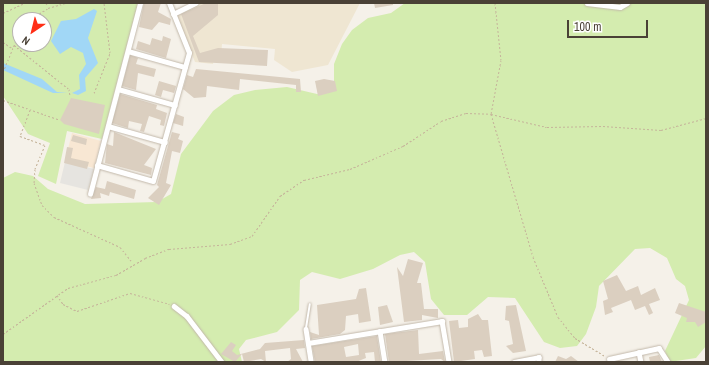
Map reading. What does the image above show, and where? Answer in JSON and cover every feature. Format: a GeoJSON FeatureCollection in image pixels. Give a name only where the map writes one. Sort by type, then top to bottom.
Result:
{"type":"FeatureCollection","features":[{"type":"Feature","properties":{"kind":"street"},"geometry":{"type":"LineString","coordinates":[[90,194],[140,3]]}},
{"type":"Feature","properties":{"kind":"street"},"geometry":{"type":"LineString","coordinates":[[98,165],[153,181],[189,52],[169,3]]}},
{"type":"Feature","properties":{"kind":"street"},"geometry":{"type":"LineString","coordinates":[[173,14],[196,3]]}},
{"type":"Feature","properties":{"kind":"street"},"geometry":{"type":"LineString","coordinates":[[587,3],[620,7],[627,3]]}},
{"type":"Feature","properties":{"kind":"street"},"geometry":{"type":"LineString","coordinates":[[128,51],[185,67]]}},
{"type":"Feature","properties":{"kind":"street"},"geometry":{"type":"LineString","coordinates":[[118,89],[175,105]]}},
{"type":"Feature","properties":{"kind":"street"},"geometry":{"type":"LineString","coordinates":[[108,126],[165,142]]}},
{"type":"Feature","properties":{"kind":"street"},"geometry":{"type":"LineString","coordinates":[[174,306],[187,316],[222,362]]}},
{"type":"Feature","properties":{"kind":"street"},"geometry":{"type":"LineString","coordinates":[[308,343],[442,321],[449,362]]}},
{"type":"Feature","properties":{"kind":"street"},"geometry":{"type":"LineString","coordinates":[[306,329],[311,362]]}},
{"type":"Feature","properties":{"kind":"street"},"geometry":{"type":"LineString","coordinates":[[380,331],[385,362]]}},
{"type":"Feature","properties":{"kind":"street"},"geometry":{"type":"LineString","coordinates":[[609,359],[659,348],[668,362]]}},
{"type":"Feature","properties":{"kind":"street"},"geometry":{"type":"LineString","coordinates":[[639,352],[641,362]]}},
{"type":"Feature","properties":{"kind":"street"},"geometry":{"type":"LineString","coordinates":[[514,362],[539,357],[539,362]]}},
{"type":"Feature","properties":{"kind":"lane"},"geometry":{"type":"LineString","coordinates":[[306,329],[310,304]]}},
{"type":"Feature","properties":{"kind":"path"},"geometry":{"type":"LineString","coordinates":[[3,13],[24,3]]}},
{"type":"Feature","properties":{"kind":"path"},"geometry":{"type":"LineString","coordinates":[[46,3],[48,8]]}},
{"type":"Feature","properties":{"kind":"path"},"geometry":{"type":"LineString","coordinates":[[42,12],[48,8],[66,3]]}},
{"type":"Feature","properties":{"kind":"path"},"geometry":{"type":"LineString","coordinates":[[94,93],[110,53],[104,3]]}},
{"type":"Feature","properties":{"kind":"path"},"geometry":{"type":"LineString","coordinates":[[495,3],[501,60],[491,114],[551,302],[575,338],[609,359]]}},
{"type":"Feature","properties":{"kind":"path"},"geometry":{"type":"LineString","coordinates":[[3,42],[12,48],[3,72]]}},
{"type":"Feature","properties":{"kind":"path"},"geometry":{"type":"LineString","coordinates":[[23,52],[59,79],[69,89],[70,96]]}},
{"type":"Feature","properties":{"kind":"path"},"geometry":{"type":"LineString","coordinates":[[3,100],[60,120]]}},
{"type":"Feature","properties":{"kind":"path"},"geometry":{"type":"LineString","coordinates":[[30,110],[20,136],[45,145],[35,169],[34,183],[42,204],[54,217],[120,247],[133,262]]}},
{"type":"Feature","properties":{"kind":"path"},"geometry":{"type":"LineString","coordinates":[[3,334],[68,288],[116,275],[133,262],[169,249],[230,244],[252,236],[280,196],[304,180],[363,163],[403,146],[441,121],[466,114],[491,114],[547,128],[603,126],[661,130],[706,118]]}},
{"type":"Feature","properties":{"kind":"path"},"geometry":{"type":"LineString","coordinates":[[57,295],[63,304],[78,311],[130,293],[143,294],[174,306]]}},
{"type":"Feature","properties":{"kind":"shaded area"},"geometry":{"type":"Polygon","coordinates":[[[202,3],[360,3],[328,65],[292,72],[274,60],[275,49],[222,44],[221,56],[214,57],[213,64],[195,62],[176,15],[202,3]]]}},
{"type":"Feature","properties":{"kind":"shaded area"},"geometry":{"type":"Polygon","coordinates":[[[72,133],[101,141],[94,168],[65,161],[72,133]]]}},
{"type":"Feature","properties":{"kind":"shaded area"},"geometry":{"type":"Polygon","coordinates":[[[65,162],[94,169],[88,190],[60,183],[65,162]]]}},
{"type":"Feature","properties":{"kind":"green space"},"geometry":{"type":"Polygon","coordinates":[[[3,3],[138,3],[102,139],[67,131],[56,184],[38,176],[50,143],[28,134],[3,96],[3,3]]]}},
{"type":"Feature","properties":{"kind":"green space"},"geometry":{"type":"Polygon","coordinates":[[[405,3],[706,3],[706,346],[696,358],[669,362],[665,351],[689,300],[685,286],[676,279],[667,258],[650,248],[635,249],[599,286],[596,307],[586,334],[577,346],[560,348],[544,342],[515,298],[488,297],[467,315],[444,315],[431,299],[425,262],[414,252],[400,255],[373,269],[340,279],[312,272],[300,280],[299,310],[277,332],[246,340],[239,349],[242,362],[3,362],[3,178],[15,172],[33,176],[48,189],[85,204],[157,202],[171,194],[181,154],[213,111],[234,95],[255,90],[287,87],[317,94],[328,91],[334,84],[334,64],[342,44],[352,30],[368,18],[391,13],[405,3]]]}},
{"type":"Feature","properties":{"kind":"water"},"geometry":{"type":"Polygon","coordinates":[[[94,9],[97,11],[88,38],[98,63],[85,78],[86,91],[78,95],[72,93],[80,89],[79,75],[86,64],[83,53],[71,47],[60,54],[52,42],[52,39],[61,21],[76,19],[94,9]]]}},
{"type":"Feature","properties":{"kind":"water"},"geometry":{"type":"Polygon","coordinates":[[[3,63],[42,79],[57,92],[67,93],[53,93],[3,70],[3,63]]]}},
{"type":"Feature","properties":{"kind":"building"},"geometry":{"type":"Polygon","coordinates":[[[144,3],[161,3],[158,12],[171,19],[170,25],[159,22],[152,30],[139,27],[144,3]]]}},
{"type":"Feature","properties":{"kind":"building"},"geometry":{"type":"Polygon","coordinates":[[[206,3],[218,3],[218,15],[193,36],[200,53],[218,48],[268,50],[267,66],[199,62],[181,14],[206,3]]]}},
{"type":"Feature","properties":{"kind":"building"},"geometry":{"type":"Polygon","coordinates":[[[374,3],[393,3],[393,5],[375,8],[374,3]]]}},
{"type":"Feature","properties":{"kind":"building"},"geometry":{"type":"Polygon","coordinates":[[[163,36],[171,39],[166,58],[136,49],[138,41],[150,45],[152,38],[162,41],[163,36]]]}},
{"type":"Feature","properties":{"kind":"building"},"geometry":{"type":"Polygon","coordinates":[[[130,55],[138,58],[136,64],[156,69],[154,77],[138,73],[136,90],[122,86],[130,55]]]}},
{"type":"Feature","properties":{"kind":"building"},"geometry":{"type":"Polygon","coordinates":[[[196,69],[300,79],[301,92],[296,92],[296,85],[240,79],[239,90],[207,86],[206,97],[194,98],[183,89],[187,75],[193,77],[196,69]]]}},
{"type":"Feature","properties":{"kind":"building"},"geometry":{"type":"Polygon","coordinates":[[[324,79],[335,81],[337,91],[318,96],[315,81],[324,79]]]}},
{"type":"Feature","properties":{"kind":"building"},"geometry":{"type":"Polygon","coordinates":[[[159,81],[176,86],[174,93],[163,90],[161,97],[155,95],[159,81]]]}},
{"type":"Feature","properties":{"kind":"building"},"geometry":{"type":"Polygon","coordinates":[[[120,94],[157,105],[156,109],[167,113],[164,126],[160,125],[161,120],[149,116],[144,132],[140,131],[142,124],[129,121],[128,128],[112,123],[120,94]]]}},
{"type":"Feature","properties":{"kind":"building"},"geometry":{"type":"Polygon","coordinates":[[[71,98],[105,105],[99,134],[64,124],[60,120],[71,98]]]}},
{"type":"Feature","properties":{"kind":"building"},"geometry":{"type":"Polygon","coordinates":[[[176,114],[184,117],[183,126],[173,123],[176,114]]]}},
{"type":"Feature","properties":{"kind":"building"},"geometry":{"type":"Polygon","coordinates":[[[114,132],[156,149],[144,165],[152,168],[151,175],[105,163],[107,144],[113,146],[114,132]]]}},
{"type":"Feature","properties":{"kind":"building"},"geometry":{"type":"Polygon","coordinates":[[[172,132],[180,134],[178,139],[183,141],[180,153],[172,151],[166,183],[171,185],[159,205],[148,198],[159,187],[157,185],[172,132]]]}},
{"type":"Feature","properties":{"kind":"building"},"geometry":{"type":"Polygon","coordinates":[[[73,135],[87,139],[86,145],[71,141],[73,135]]]}},
{"type":"Feature","properties":{"kind":"building"},"geometry":{"type":"Polygon","coordinates":[[[67,147],[73,148],[71,158],[89,162],[87,169],[64,163],[67,147]]]}},
{"type":"Feature","properties":{"kind":"building"},"geometry":{"type":"Polygon","coordinates":[[[107,181],[136,190],[134,199],[110,192],[109,196],[100,193],[101,198],[91,199],[96,187],[105,189],[107,181]]]}},
{"type":"Feature","properties":{"kind":"building"},"geometry":{"type":"Polygon","coordinates":[[[408,259],[423,263],[417,283],[421,283],[424,309],[438,309],[438,318],[422,315],[422,320],[404,322],[397,267],[403,276],[408,259]]]}},
{"type":"Feature","properties":{"kind":"building"},"geometry":{"type":"Polygon","coordinates":[[[617,275],[626,291],[638,286],[641,295],[655,288],[660,300],[649,304],[653,313],[649,315],[645,306],[635,310],[631,300],[611,308],[613,312],[605,315],[603,301],[608,299],[603,281],[617,275]]]}},
{"type":"Feature","properties":{"kind":"building"},"geometry":{"type":"Polygon","coordinates":[[[366,288],[371,321],[359,323],[358,314],[346,316],[345,330],[340,334],[311,339],[310,332],[319,335],[317,305],[356,299],[359,289],[366,288]]]}},
{"type":"Feature","properties":{"kind":"building"},"geometry":{"type":"Polygon","coordinates":[[[679,303],[706,312],[706,322],[698,327],[695,322],[686,322],[687,318],[675,313],[679,303]]]}},
{"type":"Feature","properties":{"kind":"building"},"geometry":{"type":"Polygon","coordinates":[[[387,305],[393,322],[380,325],[378,307],[387,305]]]}},
{"type":"Feature","properties":{"kind":"building"},"geometry":{"type":"Polygon","coordinates":[[[516,305],[526,351],[513,353],[506,346],[513,344],[509,321],[505,320],[506,306],[516,305]]]}},
{"type":"Feature","properties":{"kind":"building"},"geometry":{"type":"Polygon","coordinates":[[[478,314],[482,320],[488,320],[492,356],[484,357],[482,350],[474,351],[475,359],[454,362],[449,321],[458,320],[459,328],[468,327],[468,319],[478,314]]]}},
{"type":"Feature","properties":{"kind":"building"},"geometry":{"type":"Polygon","coordinates":[[[418,330],[419,354],[443,351],[445,362],[441,359],[389,362],[385,334],[418,330]]]}},
{"type":"Feature","properties":{"kind":"building"},"geometry":{"type":"Polygon","coordinates":[[[377,336],[381,362],[375,362],[374,352],[365,353],[366,358],[356,362],[315,362],[312,346],[377,336]],[[358,344],[344,347],[346,357],[359,355],[358,344]]]}},
{"type":"Feature","properties":{"kind":"building"},"geometry":{"type":"Polygon","coordinates":[[[304,340],[305,348],[296,349],[303,362],[287,362],[291,359],[290,348],[265,351],[266,362],[261,359],[244,362],[242,354],[235,362],[221,354],[231,342],[236,345],[232,351],[237,355],[260,349],[265,343],[304,340]]]}},
{"type":"Feature","properties":{"kind":"building"},"geometry":{"type":"Polygon","coordinates":[[[659,355],[662,362],[650,362],[649,357],[659,355]]]}},
{"type":"Feature","properties":{"kind":"building"},"geometry":{"type":"Polygon","coordinates":[[[558,356],[566,359],[571,356],[579,362],[555,362],[558,356]]]}}]}
